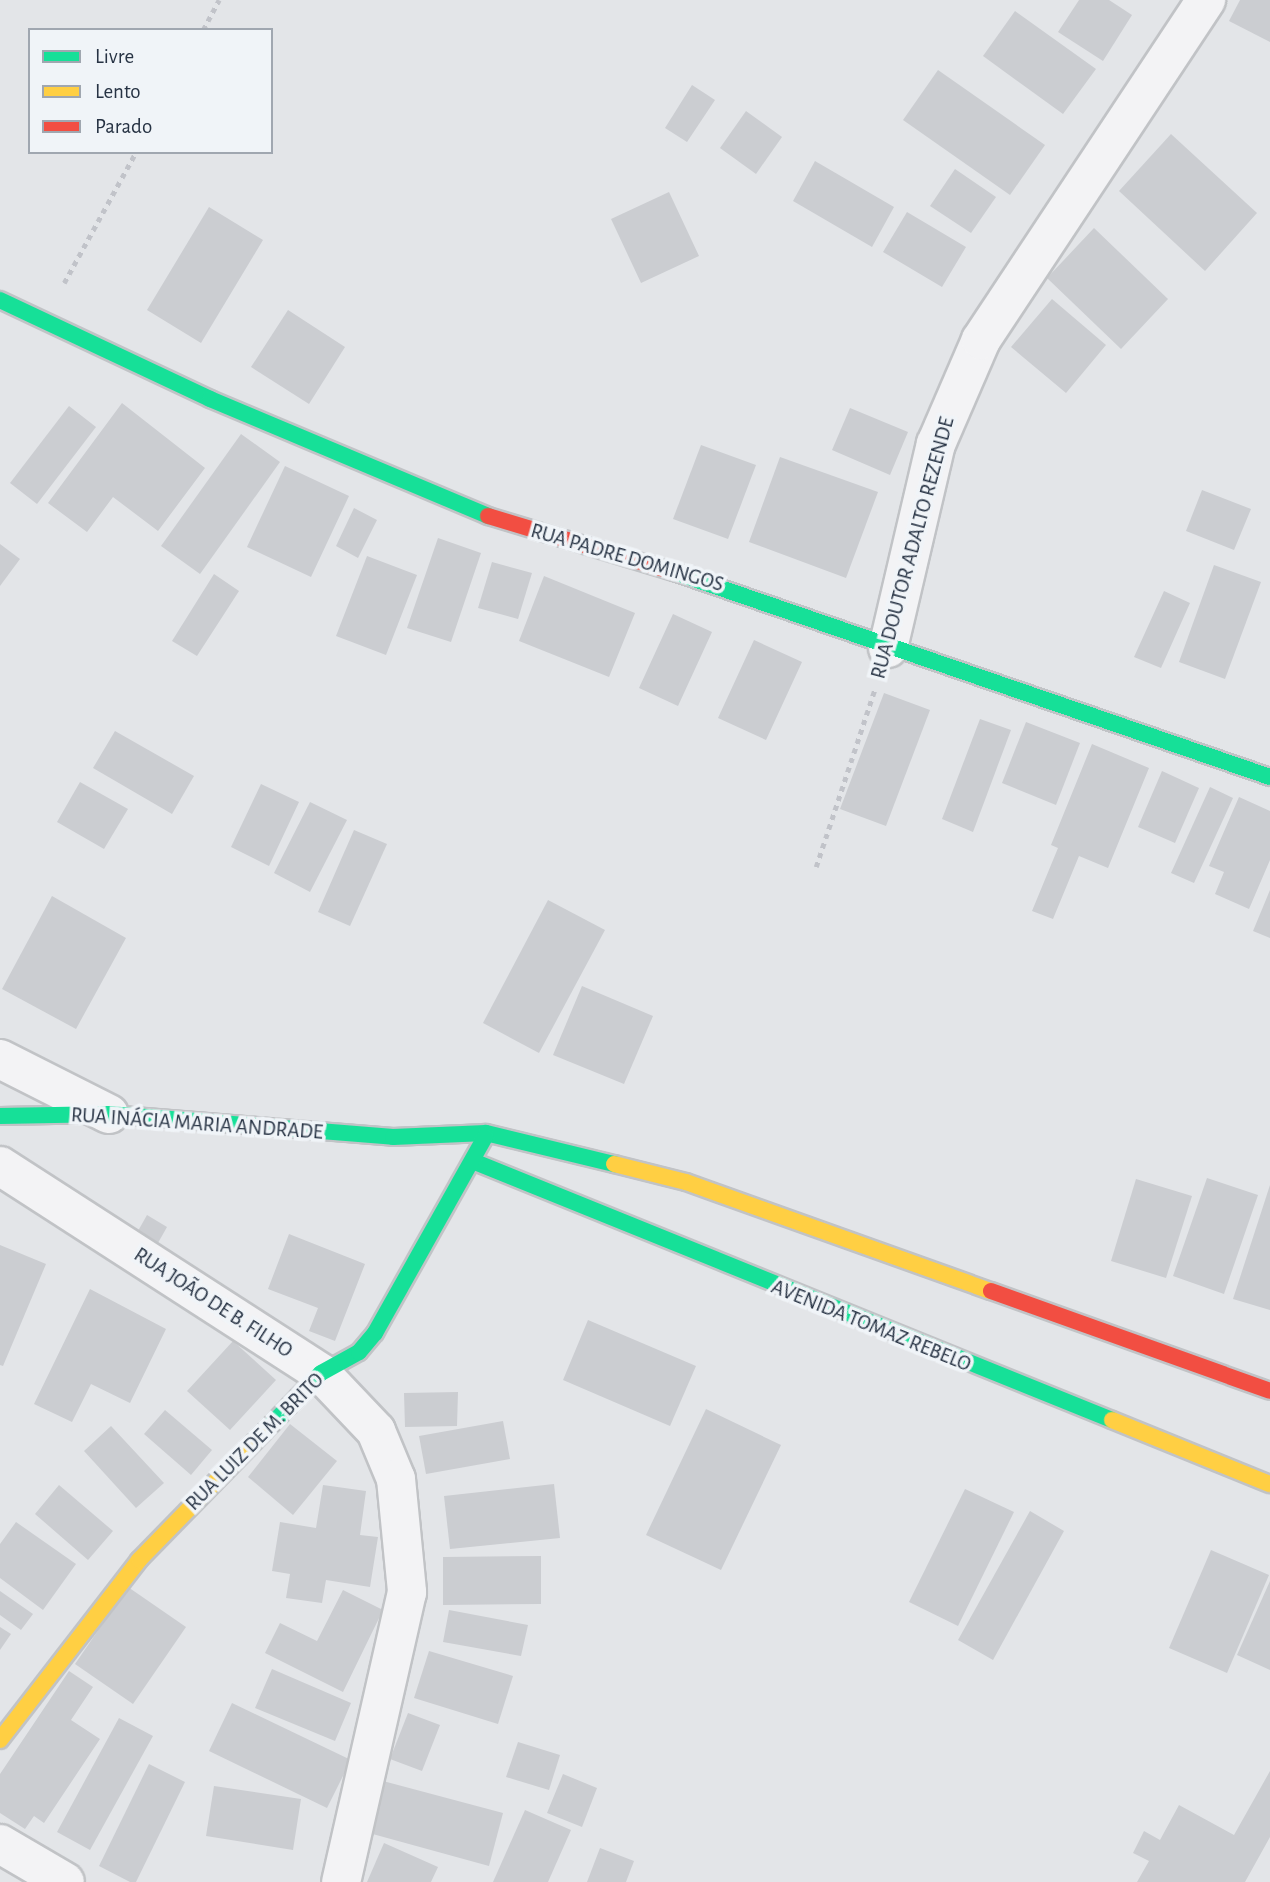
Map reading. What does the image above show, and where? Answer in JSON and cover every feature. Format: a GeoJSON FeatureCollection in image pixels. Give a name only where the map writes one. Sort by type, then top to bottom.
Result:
{"type":"FeatureCollection","features":[{"type":"Feature","properties":{"kind":"street","name":"RUA DOUTOR ADALTO REZENDE"},"geometry":{"type":"LineString","coordinates":[[888,648],[936,444],[981,340],[1206,0]]}},
{"type":"Feature","properties":{"kind":"street","name":"RUA PADRE DOMINGOS"},"geometry":{"type":"LineString","coordinates":[[0,300],[500,521],[747,593],[888,648],[1270,777]]}},
{"type":"Feature","properties":{"kind":"street"},"geometry":{"type":"LineString","coordinates":[[0,1059],[109,1114]]}},
{"type":"Feature","properties":{"kind":"street","name":"RUA INÁCIA MARIA ANDRADE"},"geometry":{"type":"LineString","coordinates":[[0,1116],[109,1114],[393,1137],[480,1147]]}},
{"type":"Feature","properties":{"kind":"street"},"geometry":{"type":"LineString","coordinates":[[480,1147],[686,1182],[1270,1391]]}},
{"type":"Feature","properties":{"kind":"street","name":"RUA LUIZ DE M. BRITO"},"geometry":{"type":"LineString","coordinates":[[0,1740],[139,1560],[321,1373],[359,1352],[375,1333],[480,1147]]}},
{"type":"Feature","properties":{"kind":"street","name":"AVENIDA TOMAZ REBELO"},"geometry":{"type":"LineString","coordinates":[[480,1147],[1270,1484]]}},
{"type":"Feature","properties":{"kind":"street","name":"RUA JOÃO DE B. FILHO"},"geometry":{"type":"LineString","coordinates":[[0,1166],[321,1373],[376,1431],[396,1479],[407,1591],[341,1882]]}},
{"type":"Feature","properties":{"kind":"street"},"geometry":{"type":"LineString","coordinates":[[0,1844],[65,1882]]}},
{"type":"Feature","properties":{"kind":"path"},"geometry":{"type":"LineString","coordinates":[[204,28],[219,0]]}},
{"type":"Feature","properties":{"kind":"path"},"geometry":{"type":"LineString","coordinates":[[43,321],[135,154]]}},
{"type":"Feature","properties":{"kind":"path","name":"RUA DOUTOR ADALTO REZENDE"},"geometry":{"type":"LineString","coordinates":[[816,867],[888,648]]}},
{"type":"Feature","properties":{"kind":"building"},"geometry":{"type":"Polygon","coordinates":[[[1079,0],[1109,0],[1132,15],[1103,61],[1058,32],[1079,0]]]}},
{"type":"Feature","properties":{"kind":"building"},"geometry":{"type":"Polygon","coordinates":[[[1240,0],[1270,0],[1270,42],[1229,21],[1240,0]]]}},
{"type":"Feature","properties":{"kind":"building"},"geometry":{"type":"Polygon","coordinates":[[[1015,11],[1096,69],[1063,114],[983,56],[1015,11]]]}},
{"type":"Feature","properties":{"kind":"building"},"geometry":{"type":"Polygon","coordinates":[[[938,70],[1045,145],[1010,195],[903,120],[938,70]]]}},
{"type":"Feature","properties":{"kind":"building"},"geometry":{"type":"Polygon","coordinates":[[[692,85],[715,100],[687,142],[665,128],[692,85]]]}},
{"type":"Feature","properties":{"kind":"building"},"geometry":{"type":"Polygon","coordinates":[[[746,111],[782,137],[756,174],[720,148],[746,111]]]}},
{"type":"Feature","properties":{"kind":"building"},"geometry":{"type":"Polygon","coordinates":[[[1171,134],[1257,213],[1205,271],[1119,191],[1171,134]]]}},
{"type":"Feature","properties":{"kind":"building"},"geometry":{"type":"Polygon","coordinates":[[[815,161],[894,207],[872,247],[793,201],[815,161]]]}},
{"type":"Feature","properties":{"kind":"building"},"geometry":{"type":"Polygon","coordinates":[[[955,169],[996,197],[971,233],[930,206],[955,169]]]}},
{"type":"Feature","properties":{"kind":"building"},"geometry":{"type":"Polygon","coordinates":[[[669,192],[699,256],[641,283],[611,219],[669,192]]]}},
{"type":"Feature","properties":{"kind":"building"},"geometry":{"type":"Polygon","coordinates":[[[209,207],[263,240],[201,343],[147,310],[209,207]]]}},
{"type":"Feature","properties":{"kind":"building"},"geometry":{"type":"Polygon","coordinates":[[[907,212],[966,247],[942,287],[883,252],[907,212]]]}},
{"type":"Feature","properties":{"kind":"building"},"geometry":{"type":"Polygon","coordinates":[[[1094,228],[1168,299],[1121,349],[1047,278],[1094,228]]]}},
{"type":"Feature","properties":{"kind":"building"},"geometry":{"type":"Polygon","coordinates":[[[1052,299],[1106,345],[1066,393],[1011,347],[1052,299]]]}},
{"type":"Feature","properties":{"kind":"building"},"geometry":{"type":"Polygon","coordinates":[[[288,310],[345,347],[309,404],[251,367],[288,310]]]}},
{"type":"Feature","properties":{"kind":"building"},"geometry":{"type":"Polygon","coordinates":[[[122,403],[205,468],[158,531],[113,497],[87,532],[48,503],[122,403]]]}},
{"type":"Feature","properties":{"kind":"building"},"geometry":{"type":"Polygon","coordinates":[[[69,406],[96,427],[37,504],[10,483],[69,406]]]}},
{"type":"Feature","properties":{"kind":"building"},"geometry":{"type":"Polygon","coordinates":[[[850,408],[908,432],[890,475],[832,450],[850,408]]]}},
{"type":"Feature","properties":{"kind":"building"},"geometry":{"type":"Polygon","coordinates":[[[241,434],[280,462],[200,574],[161,546],[241,434]]]}},
{"type":"Feature","properties":{"kind":"building"},"geometry":{"type":"Polygon","coordinates":[[[701,445],[756,465],[728,539],[673,519],[701,445]]]}},
{"type":"Feature","properties":{"kind":"building"},"geometry":{"type":"Polygon","coordinates":[[[780,457],[878,492],[846,578],[749,542],[780,457]]]}},
{"type":"Feature","properties":{"kind":"building"},"geometry":{"type":"Polygon","coordinates":[[[285,466],[349,496],[311,577],[247,547],[285,466]]]}},
{"type":"Feature","properties":{"kind":"building"},"geometry":{"type":"Polygon","coordinates":[[[1202,490],[1251,509],[1234,550],[1186,531],[1202,490]]]}},
{"type":"Feature","properties":{"kind":"building"},"geometry":{"type":"Polygon","coordinates":[[[354,508],[377,520],[358,558],[336,546],[354,508]]]}},
{"type":"Feature","properties":{"kind":"building"},"geometry":{"type":"Polygon","coordinates":[[[438,538],[481,553],[451,642],[407,628],[438,538]]]}},
{"type":"Feature","properties":{"kind":"building"},"geometry":{"type":"Polygon","coordinates":[[[0,544],[20,559],[0,586],[0,544]]]}},
{"type":"Feature","properties":{"kind":"building"},"geometry":{"type":"Polygon","coordinates":[[[367,556],[417,575],[386,655],[336,636],[367,556]]]}},
{"type":"Feature","properties":{"kind":"building"},"geometry":{"type":"Polygon","coordinates":[[[492,562],[532,573],[518,619],[478,608],[492,562]]]}},
{"type":"Feature","properties":{"kind":"building"},"geometry":{"type":"Polygon","coordinates":[[[1214,565],[1261,582],[1225,679],[1179,662],[1214,565]]]}},
{"type":"Feature","properties":{"kind":"building"},"geometry":{"type":"Polygon","coordinates":[[[214,574],[239,591],[197,656],[172,641],[214,574]]]}},
{"type":"Feature","properties":{"kind":"building"},"geometry":{"type":"Polygon","coordinates":[[[544,576],[635,613],[609,677],[519,641],[544,576]]]}},
{"type":"Feature","properties":{"kind":"building"},"geometry":{"type":"Polygon","coordinates":[[[1164,591],[1190,603],[1161,668],[1134,657],[1164,591]]]}},
{"type":"Feature","properties":{"kind":"building"},"geometry":{"type":"Polygon","coordinates":[[[673,614],[712,632],[678,706],[639,688],[673,614]]]}},
{"type":"Feature","properties":{"kind":"building"},"geometry":{"type":"Polygon","coordinates":[[[754,640],[802,662],[766,740],[718,718],[754,640]]]}},
{"type":"Feature","properties":{"kind":"building"},"geometry":{"type":"Polygon","coordinates":[[[884,693],[930,710],[886,826],[840,809],[884,693]]]}},
{"type":"Feature","properties":{"kind":"building"},"geometry":{"type":"Polygon","coordinates":[[[980,719],[1011,730],[973,832],[942,819],[980,719]]]}},
{"type":"Feature","properties":{"kind":"building"},"geometry":{"type":"Polygon","coordinates":[[[1026,722],[1080,743],[1056,805],[1002,783],[1026,722]]]}},
{"type":"Feature","properties":{"kind":"building"},"geometry":{"type":"Polygon","coordinates":[[[115,731],[194,776],[172,814],[93,768],[115,731]]]}},
{"type":"Feature","properties":{"kind":"building"},"geometry":{"type":"Polygon","coordinates":[[[1092,744],[1149,768],[1108,868],[1079,856],[1053,919],[1032,911],[1058,848],[1051,845],[1092,744]]]}},
{"type":"Feature","properties":{"kind":"building"},"geometry":{"type":"Polygon","coordinates":[[[1162,771],[1199,788],[1175,843],[1138,827],[1162,771]]]}},
{"type":"Feature","properties":{"kind":"building"},"geometry":{"type":"Polygon","coordinates":[[[80,782],[128,809],[104,849],[57,822],[80,782]]]}},
{"type":"Feature","properties":{"kind":"building"},"geometry":{"type":"Polygon","coordinates":[[[261,784],[299,802],[269,866],[231,847],[261,784]]]}},
{"type":"Feature","properties":{"kind":"building"},"geometry":{"type":"Polygon","coordinates":[[[1210,787],[1233,798],[1194,883],[1171,873],[1210,787]]]}},
{"type":"Feature","properties":{"kind":"building"},"geometry":{"type":"Polygon","coordinates":[[[1239,797],[1270,811],[1270,860],[1249,909],[1215,894],[1224,872],[1209,866],[1239,797]]]}},
{"type":"Feature","properties":{"kind":"building"},"geometry":{"type":"Polygon","coordinates":[[[310,802],[347,820],[310,892],[274,873],[310,802]]]}},
{"type":"Feature","properties":{"kind":"building"},"geometry":{"type":"Polygon","coordinates":[[[354,830],[387,844],[350,926],[318,912],[354,830]]]}},
{"type":"Feature","properties":{"kind":"building"},"geometry":{"type":"Polygon","coordinates":[[[1270,890],[1270,938],[1253,931],[1270,890]]]}},
{"type":"Feature","properties":{"kind":"building"},"geometry":{"type":"Polygon","coordinates":[[[52,896],[126,938],[76,1029],[2,989],[52,896]]]}},
{"type":"Feature","properties":{"kind":"building"},"geometry":{"type":"Polygon","coordinates":[[[548,900],[605,930],[539,1053],[483,1023],[548,900]]]}},
{"type":"Feature","properties":{"kind":"building"},"geometry":{"type":"Polygon","coordinates":[[[582,986],[653,1016],[624,1084],[553,1055],[582,986]]]}},
{"type":"Feature","properties":{"kind":"building"},"geometry":{"type":"Polygon","coordinates":[[[1207,1178],[1258,1195],[1224,1294],[1173,1276],[1207,1178]]]}},
{"type":"Feature","properties":{"kind":"building"},"geometry":{"type":"Polygon","coordinates":[[[1136,1179],[1192,1196],[1166,1278],[1111,1261],[1136,1179]]]}},
{"type":"Feature","properties":{"kind":"building"},"geometry":{"type":"Polygon","coordinates":[[[1270,1185],[1270,1310],[1233,1299],[1270,1185]]]}},
{"type":"Feature","properties":{"kind":"building"},"geometry":{"type":"Polygon","coordinates":[[[147,1215],[167,1227],[154,1250],[134,1238],[147,1215]]]}},
{"type":"Feature","properties":{"kind":"building"},"geometry":{"type":"Polygon","coordinates":[[[289,1234],[365,1264],[335,1341],[309,1331],[318,1308],[268,1289],[289,1234]]]}},
{"type":"Feature","properties":{"kind":"building"},"geometry":{"type":"Polygon","coordinates":[[[0,1245],[46,1264],[3,1366],[0,1365],[0,1245]]]}},
{"type":"Feature","properties":{"kind":"building"},"geometry":{"type":"Polygon","coordinates":[[[90,1289],[166,1329],[130,1403],[91,1384],[72,1422],[34,1404],[90,1289]]]}},
{"type":"Feature","properties":{"kind":"building"},"geometry":{"type":"Polygon","coordinates":[[[588,1320],[696,1366],[670,1426],[563,1380],[588,1320]]]}},
{"type":"Feature","properties":{"kind":"building"},"geometry":{"type":"Polygon","coordinates":[[[233,1341],[276,1380],[230,1430],[187,1391],[233,1341]]]}},
{"type":"Feature","properties":{"kind":"building"},"geometry":{"type":"Polygon","coordinates":[[[458,1392],[457,1426],[405,1427],[404,1393],[458,1392]]]}},
{"type":"Feature","properties":{"kind":"building"},"geometry":{"type":"Polygon","coordinates":[[[706,1409],[781,1445],[721,1570],[646,1535],[706,1409]]]}},
{"type":"Feature","properties":{"kind":"building"},"geometry":{"type":"Polygon","coordinates":[[[165,1410],[212,1450],[191,1475],[144,1434],[165,1410]]]}},
{"type":"Feature","properties":{"kind":"building"},"geometry":{"type":"Polygon","coordinates":[[[503,1421],[510,1459],[426,1474],[419,1436],[503,1421]]]}},
{"type":"Feature","properties":{"kind":"building"},"geometry":{"type":"Polygon","coordinates":[[[290,1424],[337,1461],[293,1515],[248,1477],[290,1424]]]}},
{"type":"Feature","properties":{"kind":"building"},"geometry":{"type":"Polygon","coordinates":[[[111,1426],[164,1483],[136,1508],[84,1451],[111,1426]]]}},
{"type":"Feature","properties":{"kind":"building"},"geometry":{"type":"Polygon","coordinates":[[[554,1484],[560,1538],[450,1549],[444,1496],[554,1484]]]}},
{"type":"Feature","properties":{"kind":"building"},"geometry":{"type":"Polygon","coordinates":[[[59,1485],[113,1531],[88,1560],[35,1514],[59,1485]]]}},
{"type":"Feature","properties":{"kind":"building"},"geometry":{"type":"Polygon","coordinates":[[[323,1485],[366,1491],[360,1535],[378,1537],[370,1587],[326,1580],[322,1603],[286,1598],[290,1574],[272,1571],[280,1522],[316,1528],[323,1485]]]}},
{"type":"Feature","properties":{"kind":"building"},"geometry":{"type":"Polygon","coordinates":[[[965,1489],[1014,1512],[958,1626],[909,1602],[965,1489]]]}},
{"type":"Feature","properties":{"kind":"building"},"geometry":{"type":"Polygon","coordinates":[[[1030,1511],[1064,1531],[993,1660],[958,1640],[1030,1511]]]}},
{"type":"Feature","properties":{"kind":"building"},"geometry":{"type":"Polygon","coordinates":[[[16,1522],[76,1564],[43,1610],[0,1578],[0,1544],[16,1522]]]}},
{"type":"Feature","properties":{"kind":"building"},"geometry":{"type":"Polygon","coordinates":[[[1211,1550],[1269,1575],[1227,1673],[1169,1648],[1211,1550]]]}},
{"type":"Feature","properties":{"kind":"building"},"geometry":{"type":"Polygon","coordinates":[[[541,1556],[541,1604],[443,1605],[443,1557],[541,1556]]]}},
{"type":"Feature","properties":{"kind":"building"},"geometry":{"type":"Polygon","coordinates":[[[1270,1581],[1270,1670],[1237,1655],[1270,1581]]]}},
{"type":"Feature","properties":{"kind":"building"},"geometry":{"type":"Polygon","coordinates":[[[128,1587],[186,1627],[133,1704],[75,1664],[128,1587]]]}},
{"type":"Feature","properties":{"kind":"building"},"geometry":{"type":"Polygon","coordinates":[[[343,1590],[383,1610],[343,1692],[265,1653],[280,1623],[317,1641],[343,1590]]]}},
{"type":"Feature","properties":{"kind":"building"},"geometry":{"type":"Polygon","coordinates":[[[0,1591],[33,1614],[21,1630],[0,1615],[0,1591]]]}},
{"type":"Feature","properties":{"kind":"building"},"geometry":{"type":"Polygon","coordinates":[[[449,1610],[528,1625],[521,1656],[443,1642],[449,1610]]]}},
{"type":"Feature","properties":{"kind":"building"},"geometry":{"type":"Polygon","coordinates":[[[0,1627],[11,1634],[0,1650],[0,1627]]]}},
{"type":"Feature","properties":{"kind":"building"},"geometry":{"type":"Polygon","coordinates":[[[429,1651],[513,1676],[498,1724],[414,1698],[429,1651]]]}},
{"type":"Feature","properties":{"kind":"building"},"geometry":{"type":"Polygon","coordinates":[[[272,1669],[351,1703],[335,1741],[255,1708],[272,1669]]]}},
{"type":"Feature","properties":{"kind":"building"},"geometry":{"type":"Polygon","coordinates":[[[69,1671],[93,1687],[71,1720],[100,1739],[44,1823],[34,1816],[25,1829],[0,1813],[0,1774],[69,1671]]]}},
{"type":"Feature","properties":{"kind":"building"},"geometry":{"type":"Polygon","coordinates":[[[232,1703],[351,1760],[327,1808],[209,1751],[232,1703]]]}},
{"type":"Feature","properties":{"kind":"building"},"geometry":{"type":"Polygon","coordinates":[[[408,1713],[440,1725],[422,1771],[390,1759],[408,1713]]]}},
{"type":"Feature","properties":{"kind":"building"},"geometry":{"type":"Polygon","coordinates":[[[119,1718],[153,1736],[90,1850],[57,1832],[119,1718]]]}},
{"type":"Feature","properties":{"kind":"building"},"geometry":{"type":"Polygon","coordinates":[[[518,1742],[560,1755],[549,1790],[506,1777],[518,1742]]]}},
{"type":"Feature","properties":{"kind":"building"},"geometry":{"type":"Polygon","coordinates":[[[149,1764],[185,1782],[136,1882],[130,1882],[99,1866],[149,1764]]]}},
{"type":"Feature","properties":{"kind":"building"},"geometry":{"type":"Polygon","coordinates":[[[1270,1771],[1270,1837],[1245,1882],[1137,1882],[1149,1861],[1133,1853],[1144,1831],[1160,1840],[1179,1805],[1234,1835],[1270,1771]]]}},
{"type":"Feature","properties":{"kind":"building"},"geometry":{"type":"Polygon","coordinates":[[[563,1774],[597,1788],[582,1827],[547,1813],[563,1774]]]}},
{"type":"Feature","properties":{"kind":"building"},"geometry":{"type":"Polygon","coordinates":[[[383,1781],[503,1813],[489,1866],[369,1833],[383,1781]]]}},
{"type":"Feature","properties":{"kind":"building"},"geometry":{"type":"Polygon","coordinates":[[[214,1786],[301,1799],[293,1850],[206,1836],[214,1786]]]}},
{"type":"Feature","properties":{"kind":"building"},"geometry":{"type":"Polygon","coordinates":[[[525,1810],[571,1830],[548,1882],[493,1882],[525,1810]]]}},
{"type":"Feature","properties":{"kind":"building"},"geometry":{"type":"Polygon","coordinates":[[[384,1843],[438,1867],[431,1882],[367,1882],[384,1843]]]}},
{"type":"Feature","properties":{"kind":"building"},"geometry":{"type":"Polygon","coordinates":[[[600,1848],[634,1861],[626,1882],[587,1882],[600,1848]]]}},
{"type":"Feature","properties":{"kind":"traffic: fast"},"geometry":{"type":"LineString","coordinates":[[0,300],[210,399],[488,516]]}},
{"type":"Feature","properties":{"kind":"traffic: fast"},"geometry":{"type":"LineString","coordinates":[[674,572],[1270,777]]}},
{"type":"Feature","properties":{"kind":"traffic: fast"},"geometry":{"type":"LineString","coordinates":[[0,1116],[109,1114],[393,1137],[486,1133],[614,1164]]}},
{"type":"Feature","properties":{"kind":"traffic: fast"},"geometry":{"type":"LineString","coordinates":[[263,1433],[321,1373],[359,1352],[375,1333],[485,1137]]}},
{"type":"Feature","properties":{"kind":"traffic: fast"},"geometry":{"type":"LineString","coordinates":[[475,1162],[1112,1420]]}},
{"type":"Feature","properties":{"kind":"traffic: slow"},"geometry":{"type":"LineString","coordinates":[[614,1164],[686,1182],[991,1291]]}},
{"type":"Feature","properties":{"kind":"traffic: slow"},"geometry":{"type":"LineString","coordinates":[[1112,1420],[1270,1484]]}},
{"type":"Feature","properties":{"kind":"traffic: slow"},"geometry":{"type":"LineString","coordinates":[[0,1740],[139,1560],[263,1433]]}},
{"type":"Feature","properties":{"kind":"traffic: jam"},"geometry":{"type":"LineString","coordinates":[[488,516],[674,572]]}},
{"type":"Feature","properties":{"kind":"traffic: jam"},"geometry":{"type":"LineString","coordinates":[[991,1291],[1270,1391]]}}]}
